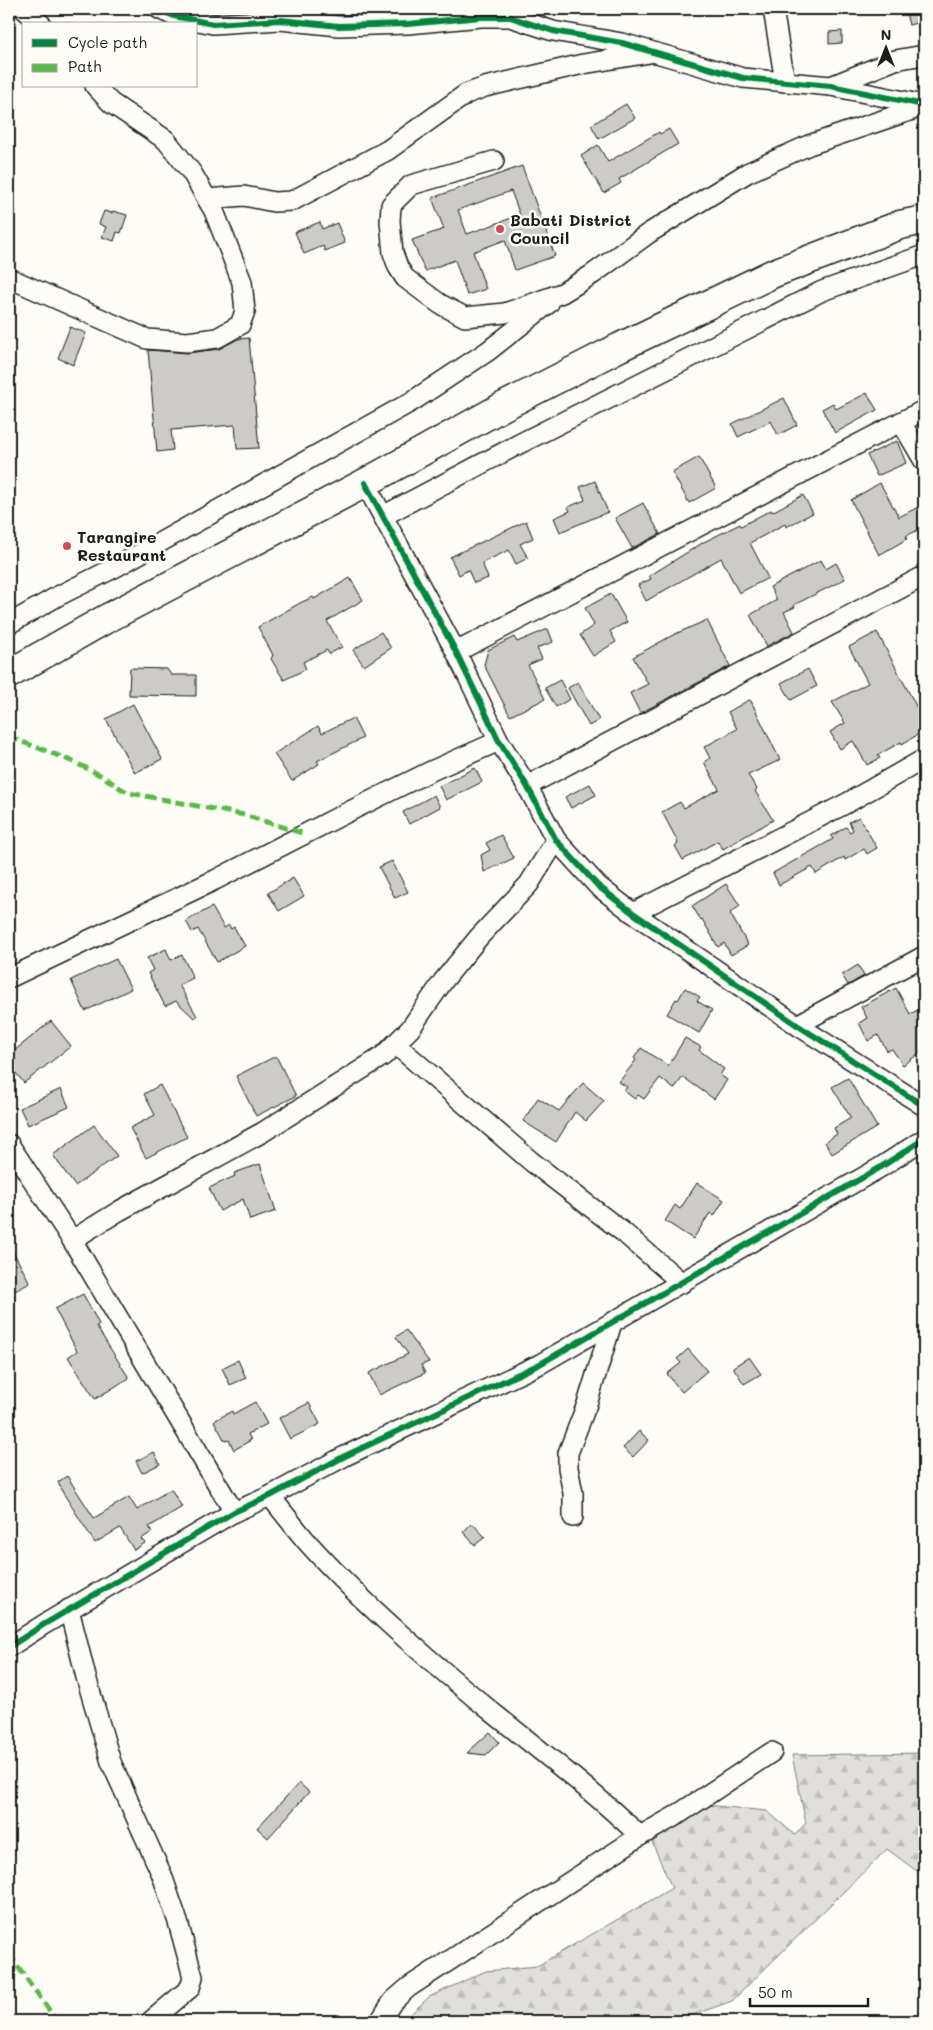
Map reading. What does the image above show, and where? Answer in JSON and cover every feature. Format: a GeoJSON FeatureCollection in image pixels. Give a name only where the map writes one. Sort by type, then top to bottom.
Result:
{"type":"FeatureCollection","features":[{"type":"Feature","properties":{"kind":"highway"},"geometry":{"type":"LineString","coordinates":[[9,674],[104,620],[584,365],[774,273],[900,225],[924,220]]}},
{"type":"Feature","properties":{"kind":"street"},"geometry":{"type":"LineString","coordinates":[[24,9],[39,22]]}},
{"type":"Feature","properties":{"kind":"street"},"geometry":{"type":"LineString","coordinates":[[159,9],[174,16],[213,24],[228,16],[339,26],[408,24],[510,13],[553,31],[599,38],[656,52],[743,78],[831,86],[924,106]]}},
{"type":"Feature","properties":{"kind":"street"},"geometry":{"type":"LineString","coordinates":[[773,9],[785,82]]}},
{"type":"Feature","properties":{"kind":"street"},"geometry":{"type":"LineString","coordinates":[[207,199],[244,196],[274,202],[292,200],[388,150],[466,94],[485,87],[583,64],[656,52]]}},
{"type":"Feature","properties":{"kind":"street"},"geometry":{"type":"LineString","coordinates":[[831,86],[895,60],[924,55]]}},
{"type":"Feature","properties":{"kind":"street"},"geometry":{"type":"LineString","coordinates":[[9,278],[147,339],[186,342],[217,338],[240,326],[245,311],[242,282],[214,211],[192,173],[166,140],[111,104],[96,88]]}},
{"type":"Feature","properties":{"kind":"street"},"geometry":{"type":"LineString","coordinates":[[9,624],[58,596],[116,567],[411,402],[488,351],[562,293],[593,274],[649,233],[747,173],[809,145],[924,106]]}},
{"type":"Feature","properties":{"kind":"street"},"geometry":{"type":"LineString","coordinates":[[494,161],[424,180],[411,185],[399,196],[391,205],[390,221],[393,254],[398,267],[405,278],[440,304],[465,317],[505,314],[562,293]]}},
{"type":"Feature","properties":{"kind":"street"},"geometry":{"type":"LineString","coordinates":[[383,516],[521,442],[822,291],[924,255]]}},
{"type":"Feature","properties":{"kind":"street"},"geometry":{"type":"LineString","coordinates":[[456,652],[924,410]]}},
{"type":"Feature","properties":{"kind":"street"},"geometry":{"type":"LineString","coordinates":[[901,422],[924,461]]}},
{"type":"Feature","properties":{"kind":"street"},"geometry":{"type":"LineString","coordinates":[[365,483],[456,652],[499,741],[527,786],[556,840],[598,886],[633,912],[797,1026],[924,1106]]}},
{"type":"Feature","properties":{"kind":"street"},"geometry":{"type":"LineString","coordinates":[[527,786],[924,576]]}},
{"type":"Feature","properties":{"kind":"street"},"geometry":{"type":"LineString","coordinates":[[9,978],[215,880],[430,771],[499,741]]}},
{"type":"Feature","properties":{"kind":"street"},"geometry":{"type":"LineString","coordinates":[[633,912],[847,803],[924,759]]}},
{"type":"Feature","properties":{"kind":"street"},"geometry":{"type":"LineString","coordinates":[[72,1240],[119,1211],[264,1132],[383,1056],[410,1029],[444,980],[479,937],[529,884],[556,840]]}},
{"type":"Feature","properties":{"kind":"street"},"geometry":{"type":"LineString","coordinates":[[797,1026],[924,956]]}},
{"type":"Feature","properties":{"kind":"street"},"geometry":{"type":"LineString","coordinates":[[396,1044],[532,1162],[623,1232],[682,1283]]}},
{"type":"Feature","properties":{"kind":"street"},"geometry":{"type":"LineString","coordinates":[[9,1647],[69,1609],[234,1512],[270,1496],[345,1456],[540,1364],[682,1283],[924,1139]]}},
{"type":"Feature","properties":{"kind":"street"},"geometry":{"type":"LineString","coordinates":[[9,1144],[72,1240],[234,1512]]}},
{"type":"Feature","properties":{"kind":"street"},"geometry":{"type":"LineString","coordinates":[[573,1516],[573,1493],[568,1468],[568,1453],[587,1404],[612,1323]]}},
{"type":"Feature","properties":{"kind":"street"},"geometry":{"type":"LineString","coordinates":[[270,1496],[308,1543],[358,1593],[427,1656],[576,1779],[640,1836]]}},
{"type":"Feature","properties":{"kind":"street"},"geometry":{"type":"LineString","coordinates":[[69,1609],[108,1753],[162,1875],[178,1922],[193,1977],[190,1988],[151,2021]]}},
{"type":"Feature","properties":{"kind":"street"},"geometry":{"type":"LineString","coordinates":[[380,2021],[393,2001],[409,1987],[640,1836],[678,1815],[772,1752]]}},
{"type":"Feature","properties":{"kind":"green space"},"geometry":{"type":"Polygon","coordinates":[[[924,1753],[924,1895],[918,1872],[887,1849],[732,2001],[676,2021],[403,2021],[429,1997],[486,1971],[537,1966],[672,1888],[652,1842],[705,1805],[767,1811],[795,1835],[806,1823],[792,1755],[924,1753]]]}},
{"type":"Feature","properties":{"kind":"building"},"geometry":{"type":"Polygon","coordinates":[[[905,9],[924,9],[924,21],[909,25],[905,9]]]}},
{"type":"Feature","properties":{"kind":"building"},"geometry":{"type":"Polygon","coordinates":[[[842,31],[842,43],[829,44],[829,32],[842,31]]]}},
{"type":"Feature","properties":{"kind":"building"},"geometry":{"type":"Polygon","coordinates":[[[626,104],[635,118],[599,139],[591,125],[626,104]]]}},
{"type":"Feature","properties":{"kind":"building"},"geometry":{"type":"Polygon","coordinates":[[[669,129],[678,144],[619,179],[621,183],[604,193],[581,156],[598,145],[608,162],[659,132],[660,134],[669,129]]]}},
{"type":"Feature","properties":{"kind":"building"},"geometry":{"type":"Polygon","coordinates":[[[522,166],[555,256],[515,270],[505,240],[473,252],[486,289],[467,295],[455,260],[425,271],[412,240],[444,229],[432,198],[522,166]],[[511,191],[458,210],[467,234],[520,215],[511,191]]]}},
{"type":"Feature","properties":{"kind":"building"},"geometry":{"type":"Polygon","coordinates":[[[104,211],[112,213],[113,211],[127,215],[121,233],[117,232],[114,241],[102,237],[106,227],[99,224],[104,211]]]}},
{"type":"Feature","properties":{"kind":"building"},"geometry":{"type":"Polygon","coordinates":[[[320,222],[322,229],[337,223],[345,243],[325,251],[323,246],[304,254],[295,232],[320,222]]]}},
{"type":"Feature","properties":{"kind":"building"},"geometry":{"type":"Polygon","coordinates":[[[70,327],[86,333],[73,365],[58,358],[70,327]]]}},
{"type":"Feature","properties":{"kind":"building"},"geometry":{"type":"Polygon","coordinates":[[[249,338],[259,448],[237,449],[235,425],[171,430],[173,450],[157,452],[148,350],[188,353],[219,349],[238,339],[249,338]]]}},
{"type":"Feature","properties":{"kind":"building"},"geometry":{"type":"Polygon","coordinates":[[[867,393],[877,410],[835,433],[822,409],[833,403],[836,409],[867,393]]]}},
{"type":"Feature","properties":{"kind":"building"},"geometry":{"type":"Polygon","coordinates":[[[784,398],[797,425],[778,435],[771,421],[738,437],[732,424],[784,398]]]}},
{"type":"Feature","properties":{"kind":"building"},"geometry":{"type":"Polygon","coordinates":[[[897,441],[906,463],[877,476],[867,455],[897,441]]]}},
{"type":"Feature","properties":{"kind":"building"},"geometry":{"type":"Polygon","coordinates":[[[699,457],[716,488],[689,503],[672,472],[699,457]]]}},
{"type":"Feature","properties":{"kind":"building"},"geometry":{"type":"Polygon","coordinates":[[[595,481],[608,512],[560,532],[554,518],[570,511],[568,507],[585,500],[580,487],[595,481]]]}},
{"type":"Feature","properties":{"kind":"building"},"geometry":{"type":"Polygon","coordinates":[[[880,483],[899,517],[924,504],[924,527],[906,536],[907,539],[879,555],[851,500],[880,483]]]}},
{"type":"Feature","properties":{"kind":"building"},"geometry":{"type":"Polygon","coordinates":[[[803,495],[813,513],[786,527],[785,524],[750,543],[768,578],[739,593],[721,558],[646,601],[638,585],[651,579],[649,576],[704,542],[740,524],[741,526],[771,510],[772,512],[803,495]]]}},
{"type":"Feature","properties":{"kind":"building"},"geometry":{"type":"Polygon","coordinates":[[[643,503],[660,534],[632,548],[615,518],[643,503]]]}},
{"type":"Feature","properties":{"kind":"building"},"geometry":{"type":"Polygon","coordinates":[[[526,521],[533,538],[520,544],[528,558],[516,564],[509,550],[482,563],[488,578],[474,583],[468,570],[459,575],[450,557],[526,521]]]}},
{"type":"Feature","properties":{"kind":"building"},"geometry":{"type":"Polygon","coordinates":[[[821,560],[826,569],[836,563],[845,579],[784,612],[794,632],[767,646],[750,615],[777,600],[770,587],[821,560]]]}},
{"type":"Feature","properties":{"kind":"building"},"geometry":{"type":"Polygon","coordinates":[[[350,578],[363,600],[327,621],[342,647],[329,654],[327,650],[303,662],[306,669],[284,680],[271,659],[273,655],[258,627],[300,603],[313,597],[314,599],[350,578]]]}},
{"type":"Feature","properties":{"kind":"building"},"geometry":{"type":"Polygon","coordinates":[[[611,594],[627,622],[610,631],[616,642],[593,656],[580,635],[594,625],[585,608],[611,594]]]}},
{"type":"Feature","properties":{"kind":"building"},"geometry":{"type":"Polygon","coordinates":[[[707,620],[730,666],[640,713],[630,693],[648,684],[633,657],[673,635],[707,620]]]}},
{"type":"Feature","properties":{"kind":"building"},"geometry":{"type":"Polygon","coordinates":[[[548,629],[553,642],[537,648],[542,659],[528,665],[545,699],[510,716],[484,665],[488,650],[514,637],[517,642],[548,629]]]}},
{"type":"Feature","properties":{"kind":"building"},"geometry":{"type":"Polygon","coordinates":[[[381,632],[391,648],[364,666],[353,650],[381,632]]]}},
{"type":"Feature","properties":{"kind":"building"},"geometry":{"type":"Polygon","coordinates":[[[877,632],[924,721],[924,731],[878,755],[880,758],[867,765],[853,741],[840,749],[830,732],[845,723],[832,702],[868,683],[849,647],[877,632]]]}},
{"type":"Feature","properties":{"kind":"building"},"geometry":{"type":"Polygon","coordinates":[[[130,668],[167,669],[171,675],[196,675],[196,696],[129,695],[130,668]]]}},
{"type":"Feature","properties":{"kind":"building"},"geometry":{"type":"Polygon","coordinates":[[[808,669],[817,686],[791,700],[781,683],[808,669]]]}},
{"type":"Feature","properties":{"kind":"building"},"geometry":{"type":"Polygon","coordinates":[[[560,680],[570,699],[556,707],[545,688],[560,680]]]}},
{"type":"Feature","properties":{"kind":"building"},"geometry":{"type":"Polygon","coordinates":[[[578,682],[599,720],[589,726],[568,688],[578,682]]]}},
{"type":"Feature","properties":{"kind":"building"},"geometry":{"type":"Polygon","coordinates":[[[749,700],[780,760],[748,775],[757,789],[755,791],[773,820],[723,849],[718,841],[683,860],[675,846],[678,844],[676,838],[662,812],[680,802],[684,808],[719,789],[704,762],[710,758],[704,747],[737,729],[728,712],[749,700]]]}},
{"type":"Feature","properties":{"kind":"building"},"geometry":{"type":"Polygon","coordinates":[[[133,704],[162,759],[135,773],[106,719],[133,704]]]}},
{"type":"Feature","properties":{"kind":"building"},"geometry":{"type":"Polygon","coordinates":[[[353,718],[363,738],[317,761],[319,764],[292,781],[274,754],[318,726],[322,733],[353,718]]]}},
{"type":"Feature","properties":{"kind":"building"},"geometry":{"type":"Polygon","coordinates":[[[475,768],[482,782],[446,800],[439,786],[475,768]]]}},
{"type":"Feature","properties":{"kind":"building"},"geometry":{"type":"Polygon","coordinates":[[[590,784],[596,795],[571,808],[565,797],[590,784]]]}},
{"type":"Feature","properties":{"kind":"building"},"geometry":{"type":"Polygon","coordinates":[[[434,795],[440,807],[409,824],[403,812],[434,795]]]}},
{"type":"Feature","properties":{"kind":"building"},"geometry":{"type":"Polygon","coordinates":[[[859,817],[877,848],[867,854],[864,849],[845,860],[844,857],[816,874],[812,867],[779,885],[773,873],[833,839],[831,836],[846,827],[850,832],[853,830],[849,822],[859,817]]]}},
{"type":"Feature","properties":{"kind":"building"},"geometry":{"type":"Polygon","coordinates":[[[501,835],[514,858],[484,872],[481,855],[490,850],[486,843],[501,835]]]}},
{"type":"Feature","properties":{"kind":"building"},"geometry":{"type":"Polygon","coordinates":[[[392,861],[408,892],[395,898],[379,867],[392,861]]]}},
{"type":"Feature","properties":{"kind":"building"},"geometry":{"type":"Polygon","coordinates":[[[293,878],[304,896],[279,911],[268,893],[293,878]]]}},
{"type":"Feature","properties":{"kind":"building"},"geometry":{"type":"Polygon","coordinates":[[[726,884],[740,906],[730,913],[748,945],[731,955],[724,943],[718,947],[692,906],[726,884]]]}},
{"type":"Feature","properties":{"kind":"building"},"geometry":{"type":"Polygon","coordinates":[[[212,907],[224,928],[229,925],[231,929],[234,927],[245,946],[217,962],[198,929],[192,932],[186,921],[212,907]]]}},
{"type":"Feature","properties":{"kind":"building"},"geometry":{"type":"Polygon","coordinates":[[[166,949],[171,960],[182,955],[193,978],[179,985],[197,1016],[194,1018],[176,1001],[165,1006],[148,973],[153,970],[147,958],[166,949]]]}},
{"type":"Feature","properties":{"kind":"building"},"geometry":{"type":"Polygon","coordinates":[[[116,959],[131,989],[85,1011],[71,980],[116,959]]]}},
{"type":"Feature","properties":{"kind":"building"},"geometry":{"type":"Polygon","coordinates":[[[858,965],[864,976],[848,985],[842,975],[858,965]]]}},
{"type":"Feature","properties":{"kind":"building"},"geometry":{"type":"Polygon","coordinates":[[[685,988],[700,997],[697,1001],[712,1010],[699,1033],[667,1014],[685,988]]]}},
{"type":"Feature","properties":{"kind":"building"},"geometry":{"type":"Polygon","coordinates":[[[896,988],[910,1014],[924,1007],[924,1050],[903,1065],[892,1049],[887,1051],[878,1035],[868,1041],[859,1023],[867,1018],[861,1007],[896,988]]]}},
{"type":"Feature","properties":{"kind":"building"},"geometry":{"type":"Polygon","coordinates":[[[51,1021],[71,1046],[24,1083],[9,1064],[9,1055],[51,1021]]]}},
{"type":"Feature","properties":{"kind":"building"},"geometry":{"type":"Polygon","coordinates":[[[685,1038],[701,1047],[699,1050],[724,1069],[720,1075],[727,1080],[714,1099],[683,1077],[674,1089],[660,1078],[644,1099],[638,1095],[635,1099],[624,1091],[627,1087],[619,1082],[636,1060],[634,1058],[641,1048],[668,1066],[685,1038]]]}},
{"type":"Feature","properties":{"kind":"building"},"geometry":{"type":"Polygon","coordinates":[[[276,1056],[296,1096],[256,1116],[236,1076],[276,1056]]]}},
{"type":"Feature","properties":{"kind":"building"},"geometry":{"type":"Polygon","coordinates":[[[848,1078],[877,1127],[832,1154],[825,1142],[837,1134],[834,1128],[851,1118],[832,1087],[848,1078]]]}},
{"type":"Feature","properties":{"kind":"building"},"geometry":{"type":"Polygon","coordinates":[[[583,1083],[604,1101],[586,1121],[575,1112],[556,1142],[523,1121],[538,1098],[559,1111],[583,1083]]]}},
{"type":"Feature","properties":{"kind":"building"},"geometry":{"type":"Polygon","coordinates":[[[160,1085],[187,1137],[146,1158],[130,1128],[155,1115],[144,1094],[160,1085]]]}},
{"type":"Feature","properties":{"kind":"building"},"geometry":{"type":"Polygon","coordinates":[[[61,1089],[69,1107],[28,1125],[20,1108],[61,1089]]]}},
{"type":"Feature","properties":{"kind":"building"},"geometry":{"type":"Polygon","coordinates":[[[94,1125],[117,1156],[75,1186],[53,1155],[94,1125]]]}},
{"type":"Feature","properties":{"kind":"building"},"geometry":{"type":"Polygon","coordinates":[[[260,1164],[276,1211],[250,1220],[243,1199],[220,1211],[209,1188],[235,1176],[234,1173],[260,1164]]]}},
{"type":"Feature","properties":{"kind":"building"},"geometry":{"type":"Polygon","coordinates":[[[697,1183],[724,1200],[714,1216],[710,1213],[693,1239],[665,1221],[675,1205],[680,1209],[697,1183]]]}},
{"type":"Feature","properties":{"kind":"building"},"geometry":{"type":"Polygon","coordinates":[[[9,1244],[30,1283],[9,1294],[9,1244]]]}},
{"type":"Feature","properties":{"kind":"building"},"geometry":{"type":"Polygon","coordinates":[[[83,1294],[99,1324],[96,1326],[129,1378],[95,1399],[68,1357],[77,1351],[55,1309],[83,1294]]]}},
{"type":"Feature","properties":{"kind":"building"},"geometry":{"type":"Polygon","coordinates":[[[406,1330],[429,1362],[421,1365],[425,1373],[379,1395],[369,1373],[408,1354],[396,1337],[406,1330]]]}},
{"type":"Feature","properties":{"kind":"building"},"geometry":{"type":"Polygon","coordinates":[[[688,1349],[707,1371],[682,1392],[667,1374],[681,1363],[677,1359],[688,1349]]]}},
{"type":"Feature","properties":{"kind":"building"},"geometry":{"type":"Polygon","coordinates":[[[749,1357],[761,1374],[744,1384],[733,1367],[749,1357]]]}},
{"type":"Feature","properties":{"kind":"building"},"geometry":{"type":"Polygon","coordinates":[[[238,1360],[246,1378],[230,1385],[222,1368],[238,1360]]]}},
{"type":"Feature","properties":{"kind":"building"},"geometry":{"type":"Polygon","coordinates":[[[255,1402],[267,1424],[248,1434],[251,1440],[234,1450],[229,1440],[225,1441],[214,1421],[232,1411],[233,1414],[255,1402]]]}},
{"type":"Feature","properties":{"kind":"building"},"geometry":{"type":"Polygon","coordinates":[[[309,1403],[320,1424],[290,1439],[279,1418],[309,1403]]]}},
{"type":"Feature","properties":{"kind":"building"},"geometry":{"type":"Polygon","coordinates":[[[639,1431],[649,1440],[633,1457],[623,1448],[639,1431]]]}},
{"type":"Feature","properties":{"kind":"building"},"geometry":{"type":"Polygon","coordinates":[[[154,1452],[160,1464],[142,1473],[136,1461],[154,1452]]]}},
{"type":"Feature","properties":{"kind":"building"},"geometry":{"type":"Polygon","coordinates":[[[67,1476],[94,1518],[129,1497],[137,1510],[171,1489],[182,1507],[149,1527],[152,1532],[141,1539],[145,1543],[134,1550],[120,1528],[95,1543],[60,1488],[58,1482],[67,1476]]]}},
{"type":"Feature","properties":{"kind":"building"},"geometry":{"type":"Polygon","coordinates":[[[472,1523],[485,1537],[475,1545],[463,1532],[472,1523]]]}},
{"type":"Feature","properties":{"kind":"building"},"geometry":{"type":"Polygon","coordinates":[[[490,1732],[499,1742],[486,1755],[467,1753],[490,1732]]]}},
{"type":"Feature","properties":{"kind":"building"},"geometry":{"type":"Polygon","coordinates":[[[299,1783],[309,1792],[268,1838],[257,1828],[299,1783]]]}},
{"type":"Feature","properties":{"kind":"marked path"},"geometry":{"type":"LineString","coordinates":[[9,737],[101,775],[130,793],[244,815],[305,834]]}},
{"type":"Feature","properties":{"kind":"marked path"},"geometry":{"type":"LineString","coordinates":[[9,1954],[57,2021]]}},
{"type":"Feature","properties":{"kind":"cycle path"},"geometry":{"type":"LineString","coordinates":[[159,9],[174,16],[213,24],[280,20],[339,26],[408,24],[481,17],[510,17],[553,31],[622,43],[743,78],[831,86],[924,105]]}},
{"type":"Feature","properties":{"kind":"cycle path"},"geometry":{"type":"LineString","coordinates":[[365,483],[456,652],[499,741],[527,786],[556,840],[598,886],[633,913],[797,1025],[924,1106]]}},
{"type":"Feature","properties":{"kind":"cycle path"},"geometry":{"type":"LineString","coordinates":[[9,1647],[234,1512],[270,1496],[345,1456],[540,1364],[881,1167],[924,1139]]}},
{"type":"Feature","properties":{"kind":"place","name":"Babati District Council"},"geometry":{"type":"Point","coordinates":[500,229]}},
{"type":"Feature","properties":{"kind":"place","name":"Tarangire Restaurant"},"geometry":{"type":"Point","coordinates":[67,546]}}]}
